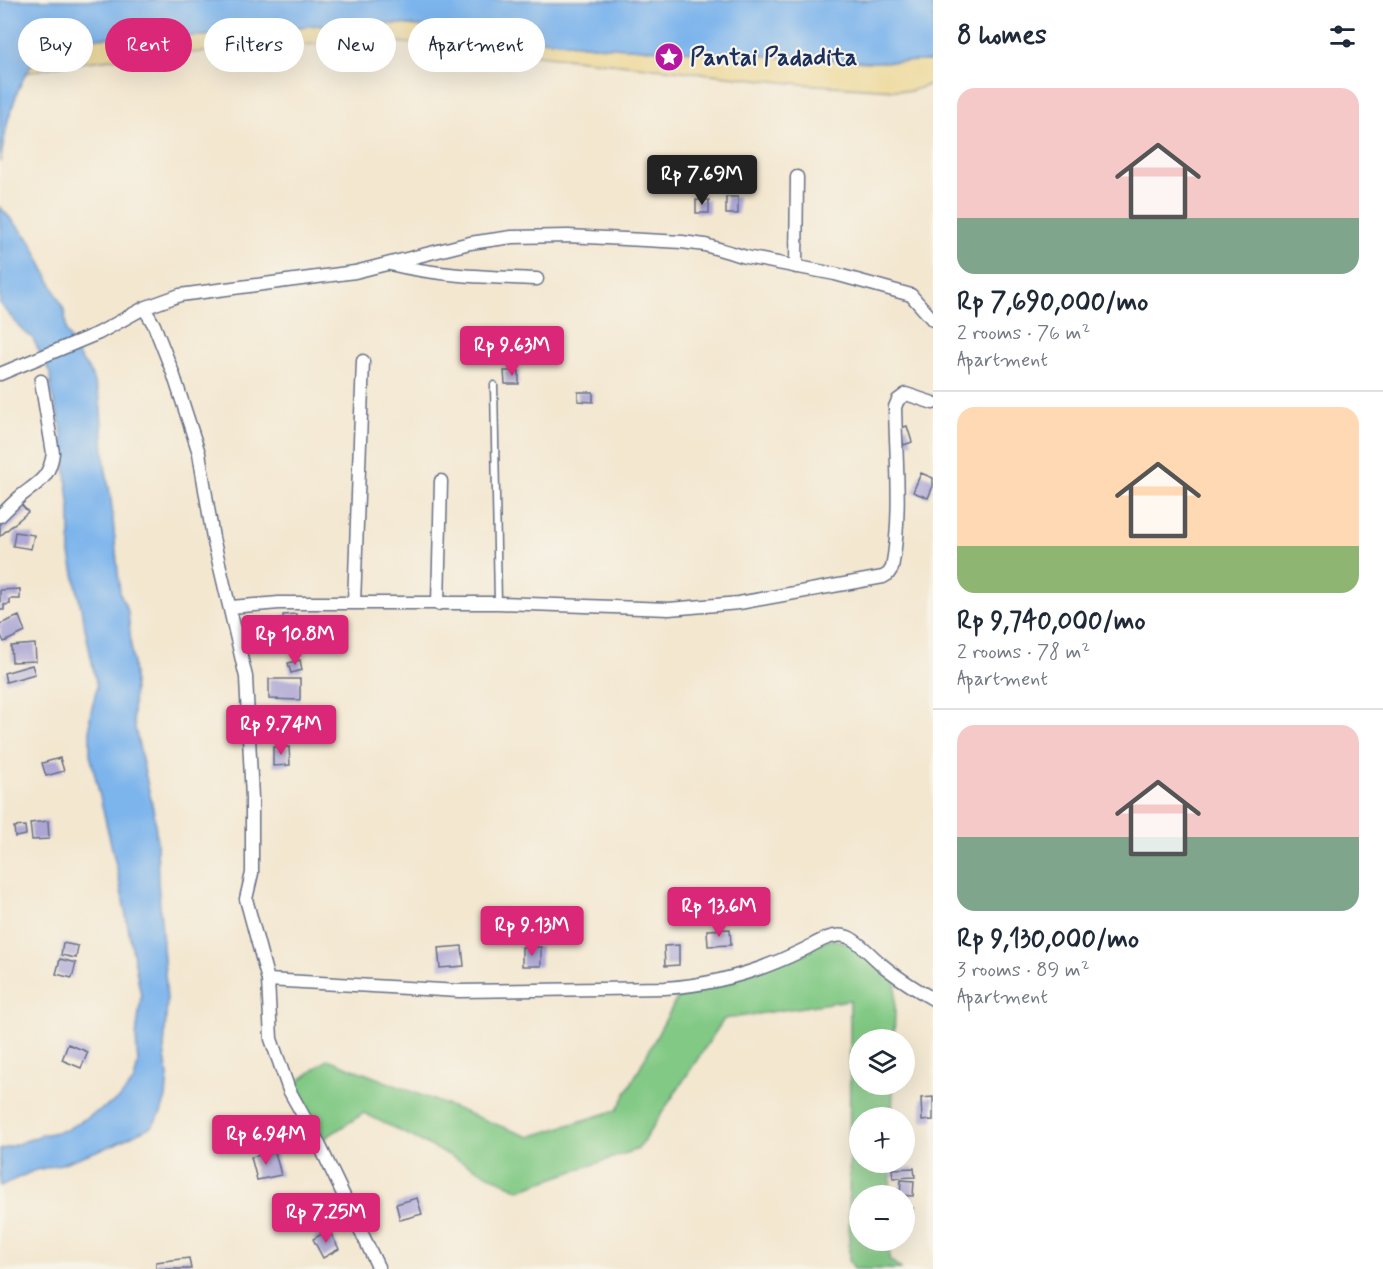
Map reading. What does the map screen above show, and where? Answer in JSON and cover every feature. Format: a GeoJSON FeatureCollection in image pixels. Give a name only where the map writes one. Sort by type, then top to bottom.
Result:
{"type":"FeatureCollection","features":[{"type":"Feature","properties":{"kind":"street"},"geometry":{"type":"LineString","coordinates":[[796,267],[797,177]]}},
{"type":"Feature","properties":{"kind":"street"},"geometry":{"type":"LineString","coordinates":[[2,373],[99,333],[144,308],[180,295],[329,276],[470,243],[530,235],[705,245],[746,257],[835,274],[911,295],[933,320]]}},
{"type":"Feature","properties":{"kind":"street"},"geometry":{"type":"LineString","coordinates":[[388,263],[423,272],[459,276],[537,279]]}},
{"type":"Feature","properties":{"kind":"street"},"geometry":{"type":"LineString","coordinates":[[144,308],[154,325],[173,373],[199,453],[213,538],[246,677],[252,798],[252,873],[246,899],[268,980],[271,1039],[289,1090],[320,1147],[379,1269]]}},
{"type":"Feature","properties":{"kind":"street"},"geometry":{"type":"LineString","coordinates":[[354,603],[363,361]]}},
{"type":"Feature","properties":{"kind":"street"},"geometry":{"type":"LineString","coordinates":[[0,516],[21,496],[37,485],[48,472],[52,462],[53,453],[41,381]]}},
{"type":"Feature","properties":{"kind":"street"},"geometry":{"type":"LineString","coordinates":[[231,607],[279,603],[498,603],[669,609],[739,603],[883,577],[892,568],[896,526],[898,485],[895,406],[898,400],[906,394],[933,403]]}},
{"type":"Feature","properties":{"kind":"street"},"geometry":{"type":"LineString","coordinates":[[438,604],[441,481]]}},
{"type":"Feature","properties":{"kind":"street"},"geometry":{"type":"LineString","coordinates":[[268,980],[459,991],[539,992],[682,987],[749,973],[828,938],[838,936],[848,937],[893,974],[933,999]]}},
{"type":"Feature","properties":{"kind":"lane"},"geometry":{"type":"LineString","coordinates":[[494,385],[498,603]]}},
{"type":"Feature","properties":{"kind":"green space"},"geometry":{"type":"Polygon","coordinates":[[[832,939],[853,945],[896,979],[894,1029],[850,1029],[850,1000],[724,1019],[638,1149],[519,1190],[364,1113],[322,1140],[290,1088],[328,1059],[529,1137],[617,1110],[683,987],[832,939]]]}},
{"type":"Feature","properties":{"kind":"green space"},"geometry":{"type":"Polygon","coordinates":[[[850,1095],[893,1095],[892,1107],[850,1107],[850,1095]]]}},
{"type":"Feature","properties":{"kind":"green space"},"geometry":{"type":"Polygon","coordinates":[[[849,1173],[891,1173],[890,1185],[849,1185],[849,1173]]]}},
{"type":"Feature","properties":{"kind":"green space"},"geometry":{"type":"Polygon","coordinates":[[[849,1251],[889,1251],[889,1259],[901,1269],[855,1269],[849,1261],[849,1251]]]}},
{"type":"Feature","properties":{"kind":"sand"},"geometry":{"type":"Polygon","coordinates":[[[396,24],[408,25],[408,43],[396,42],[396,24]]]}},
{"type":"Feature","properties":{"kind":"sand"},"geometry":{"type":"Polygon","coordinates":[[[316,25],[316,44],[304,45],[304,26],[316,25]]]}},
{"type":"Feature","properties":{"kind":"sand"},"geometry":{"type":"Polygon","coordinates":[[[192,36],[204,36],[204,52],[192,53],[192,36]]]}},
{"type":"Feature","properties":{"kind":"sand"},"geometry":{"type":"Polygon","coordinates":[[[93,38],[105,38],[105,60],[93,61],[93,38]]]}},
{"type":"Feature","properties":{"kind":"sand"},"geometry":{"type":"Polygon","coordinates":[[[545,40],[594,46],[872,62],[933,61],[933,83],[911,91],[802,84],[545,56],[545,40]]]}},
{"type":"Feature","properties":{"kind":"water"},"geometry":{"type":"Polygon","coordinates":[[[0,0],[933,0],[933,61],[872,62],[594,46],[545,40],[545,18],[408,18],[408,25],[396,24],[396,18],[316,18],[316,25],[304,26],[304,18],[204,18],[204,36],[192,36],[192,18],[105,18],[105,38],[93,38],[93,18],[18,18],[18,72],[27,72],[8,120],[0,162],[0,0]]]}},
{"type":"Feature","properties":{"kind":"water"},"geometry":{"type":"Polygon","coordinates":[[[0,207],[30,240],[65,312],[66,331],[79,357],[90,371],[100,399],[105,466],[111,499],[120,593],[128,612],[134,675],[133,719],[154,813],[157,842],[167,1000],[164,1050],[168,1076],[166,1097],[161,1113],[152,1126],[113,1145],[61,1164],[33,1171],[0,1186],[0,1150],[42,1135],[66,1130],[119,1099],[134,1081],[138,1064],[136,1037],[141,996],[118,874],[90,754],[90,716],[97,687],[70,554],[70,511],[61,425],[52,395],[50,373],[32,337],[24,332],[0,304],[0,207]]]}},
{"type":"Feature","properties":{"kind":"building"},"geometry":{"type":"Polygon","coordinates":[[[726,197],[738,197],[738,214],[726,214],[726,197]]]}},
{"type":"Feature","properties":{"kind":"building"},"geometry":{"type":"Polygon","coordinates":[[[696,200],[709,200],[709,213],[696,213],[696,200]]]}},
{"type":"Feature","properties":{"kind":"building"},"geometry":{"type":"Polygon","coordinates":[[[504,371],[519,371],[519,384],[505,384],[504,371]]]}},
{"type":"Feature","properties":{"kind":"building"},"geometry":{"type":"Polygon","coordinates":[[[578,392],[593,392],[593,402],[578,401],[578,392]]]}},
{"type":"Feature","properties":{"kind":"building"},"geometry":{"type":"Polygon","coordinates":[[[907,426],[912,442],[904,445],[898,429],[907,426]]]}},
{"type":"Feature","properties":{"kind":"building"},"geometry":{"type":"Polygon","coordinates":[[[921,473],[933,478],[933,486],[928,498],[913,492],[921,473]]]}},
{"type":"Feature","properties":{"kind":"building"},"geometry":{"type":"Polygon","coordinates":[[[20,503],[28,512],[0,536],[0,520],[20,503]]]}},
{"type":"Feature","properties":{"kind":"building"},"geometry":{"type":"Polygon","coordinates":[[[15,532],[34,535],[31,549],[13,546],[15,532]]]}},
{"type":"Feature","properties":{"kind":"building"},"geometry":{"type":"Polygon","coordinates":[[[20,589],[20,599],[10,599],[10,604],[4,605],[4,610],[0,610],[0,590],[20,589]]]}},
{"type":"Feature","properties":{"kind":"building"},"geometry":{"type":"Polygon","coordinates":[[[296,614],[298,637],[285,639],[283,615],[296,614]]]}},
{"type":"Feature","properties":{"kind":"building"},"geometry":{"type":"Polygon","coordinates":[[[19,616],[25,632],[4,642],[0,634],[0,624],[19,616]]]}},
{"type":"Feature","properties":{"kind":"building"},"geometry":{"type":"Polygon","coordinates":[[[35,644],[36,661],[12,662],[11,646],[35,644]]]}},
{"type":"Feature","properties":{"kind":"building"},"geometry":{"type":"Polygon","coordinates":[[[300,660],[302,670],[291,673],[288,663],[300,660]]]}},
{"type":"Feature","properties":{"kind":"building"},"geometry":{"type":"Polygon","coordinates":[[[32,665],[35,674],[6,682],[4,673],[32,665]]]}},
{"type":"Feature","properties":{"kind":"building"},"geometry":{"type":"Polygon","coordinates":[[[269,679],[300,679],[300,700],[269,699],[269,679]]]}},
{"type":"Feature","properties":{"kind":"building"},"geometry":{"type":"Polygon","coordinates":[[[273,747],[289,747],[290,765],[273,766],[273,747]]]}},
{"type":"Feature","properties":{"kind":"building"},"geometry":{"type":"Polygon","coordinates":[[[60,758],[64,771],[46,776],[42,763],[60,758]]]}},
{"type":"Feature","properties":{"kind":"building"},"geometry":{"type":"Polygon","coordinates":[[[48,821],[49,839],[32,840],[30,823],[48,821]]]}},
{"type":"Feature","properties":{"kind":"building"},"geometry":{"type":"Polygon","coordinates":[[[25,826],[26,835],[15,837],[14,827],[25,826]]]}},
{"type":"Feature","properties":{"kind":"building"},"geometry":{"type":"Polygon","coordinates":[[[730,929],[731,945],[708,946],[707,930],[730,929]]]}},
{"type":"Feature","properties":{"kind":"building"},"geometry":{"type":"Polygon","coordinates":[[[63,943],[78,946],[76,958],[61,955],[63,943]]]}},
{"type":"Feature","properties":{"kind":"building"},"geometry":{"type":"Polygon","coordinates":[[[679,945],[679,965],[665,966],[664,946],[679,945]]]}},
{"type":"Feature","properties":{"kind":"building"},"geometry":{"type":"Polygon","coordinates":[[[462,946],[464,966],[440,968],[438,948],[462,946]]]}},
{"type":"Feature","properties":{"kind":"building"},"geometry":{"type":"Polygon","coordinates":[[[522,947],[541,947],[541,966],[522,966],[522,947]]]}},
{"type":"Feature","properties":{"kind":"building"},"geometry":{"type":"Polygon","coordinates":[[[60,959],[76,963],[72,978],[56,974],[60,959]]]}},
{"type":"Feature","properties":{"kind":"building"},"geometry":{"type":"Polygon","coordinates":[[[68,1044],[88,1052],[81,1068],[62,1060],[68,1044]]]}},
{"type":"Feature","properties":{"kind":"building"},"geometry":{"type":"Polygon","coordinates":[[[933,1097],[933,1120],[922,1121],[921,1098],[933,1097]]]}},
{"type":"Feature","properties":{"kind":"building"},"geometry":{"type":"Polygon","coordinates":[[[275,1152],[281,1175],[257,1180],[251,1157],[275,1152]]]}},
{"type":"Feature","properties":{"kind":"building"},"geometry":{"type":"Polygon","coordinates":[[[892,1173],[915,1173],[915,1177],[893,1178],[892,1173]]]}},
{"type":"Feature","properties":{"kind":"building"},"geometry":{"type":"Polygon","coordinates":[[[901,1180],[914,1181],[914,1185],[901,1185],[901,1180]]]}},
{"type":"Feature","properties":{"kind":"building"},"geometry":{"type":"Polygon","coordinates":[[[417,1198],[422,1214],[400,1220],[396,1204],[417,1198]]]}},
{"type":"Feature","properties":{"kind":"building"},"geometry":{"type":"Polygon","coordinates":[[[329,1230],[339,1249],[323,1258],[313,1239],[329,1230]]]}},
{"type":"Feature","properties":{"kind":"building"},"geometry":{"type":"Polygon","coordinates":[[[189,1258],[191,1269],[156,1269],[156,1262],[189,1258]]]}},
{"type":"Feature","properties":{"kind":"place","name":"Pantai Padadita"},"geometry":{"type":"Point","coordinates":[669,57]}}]}
